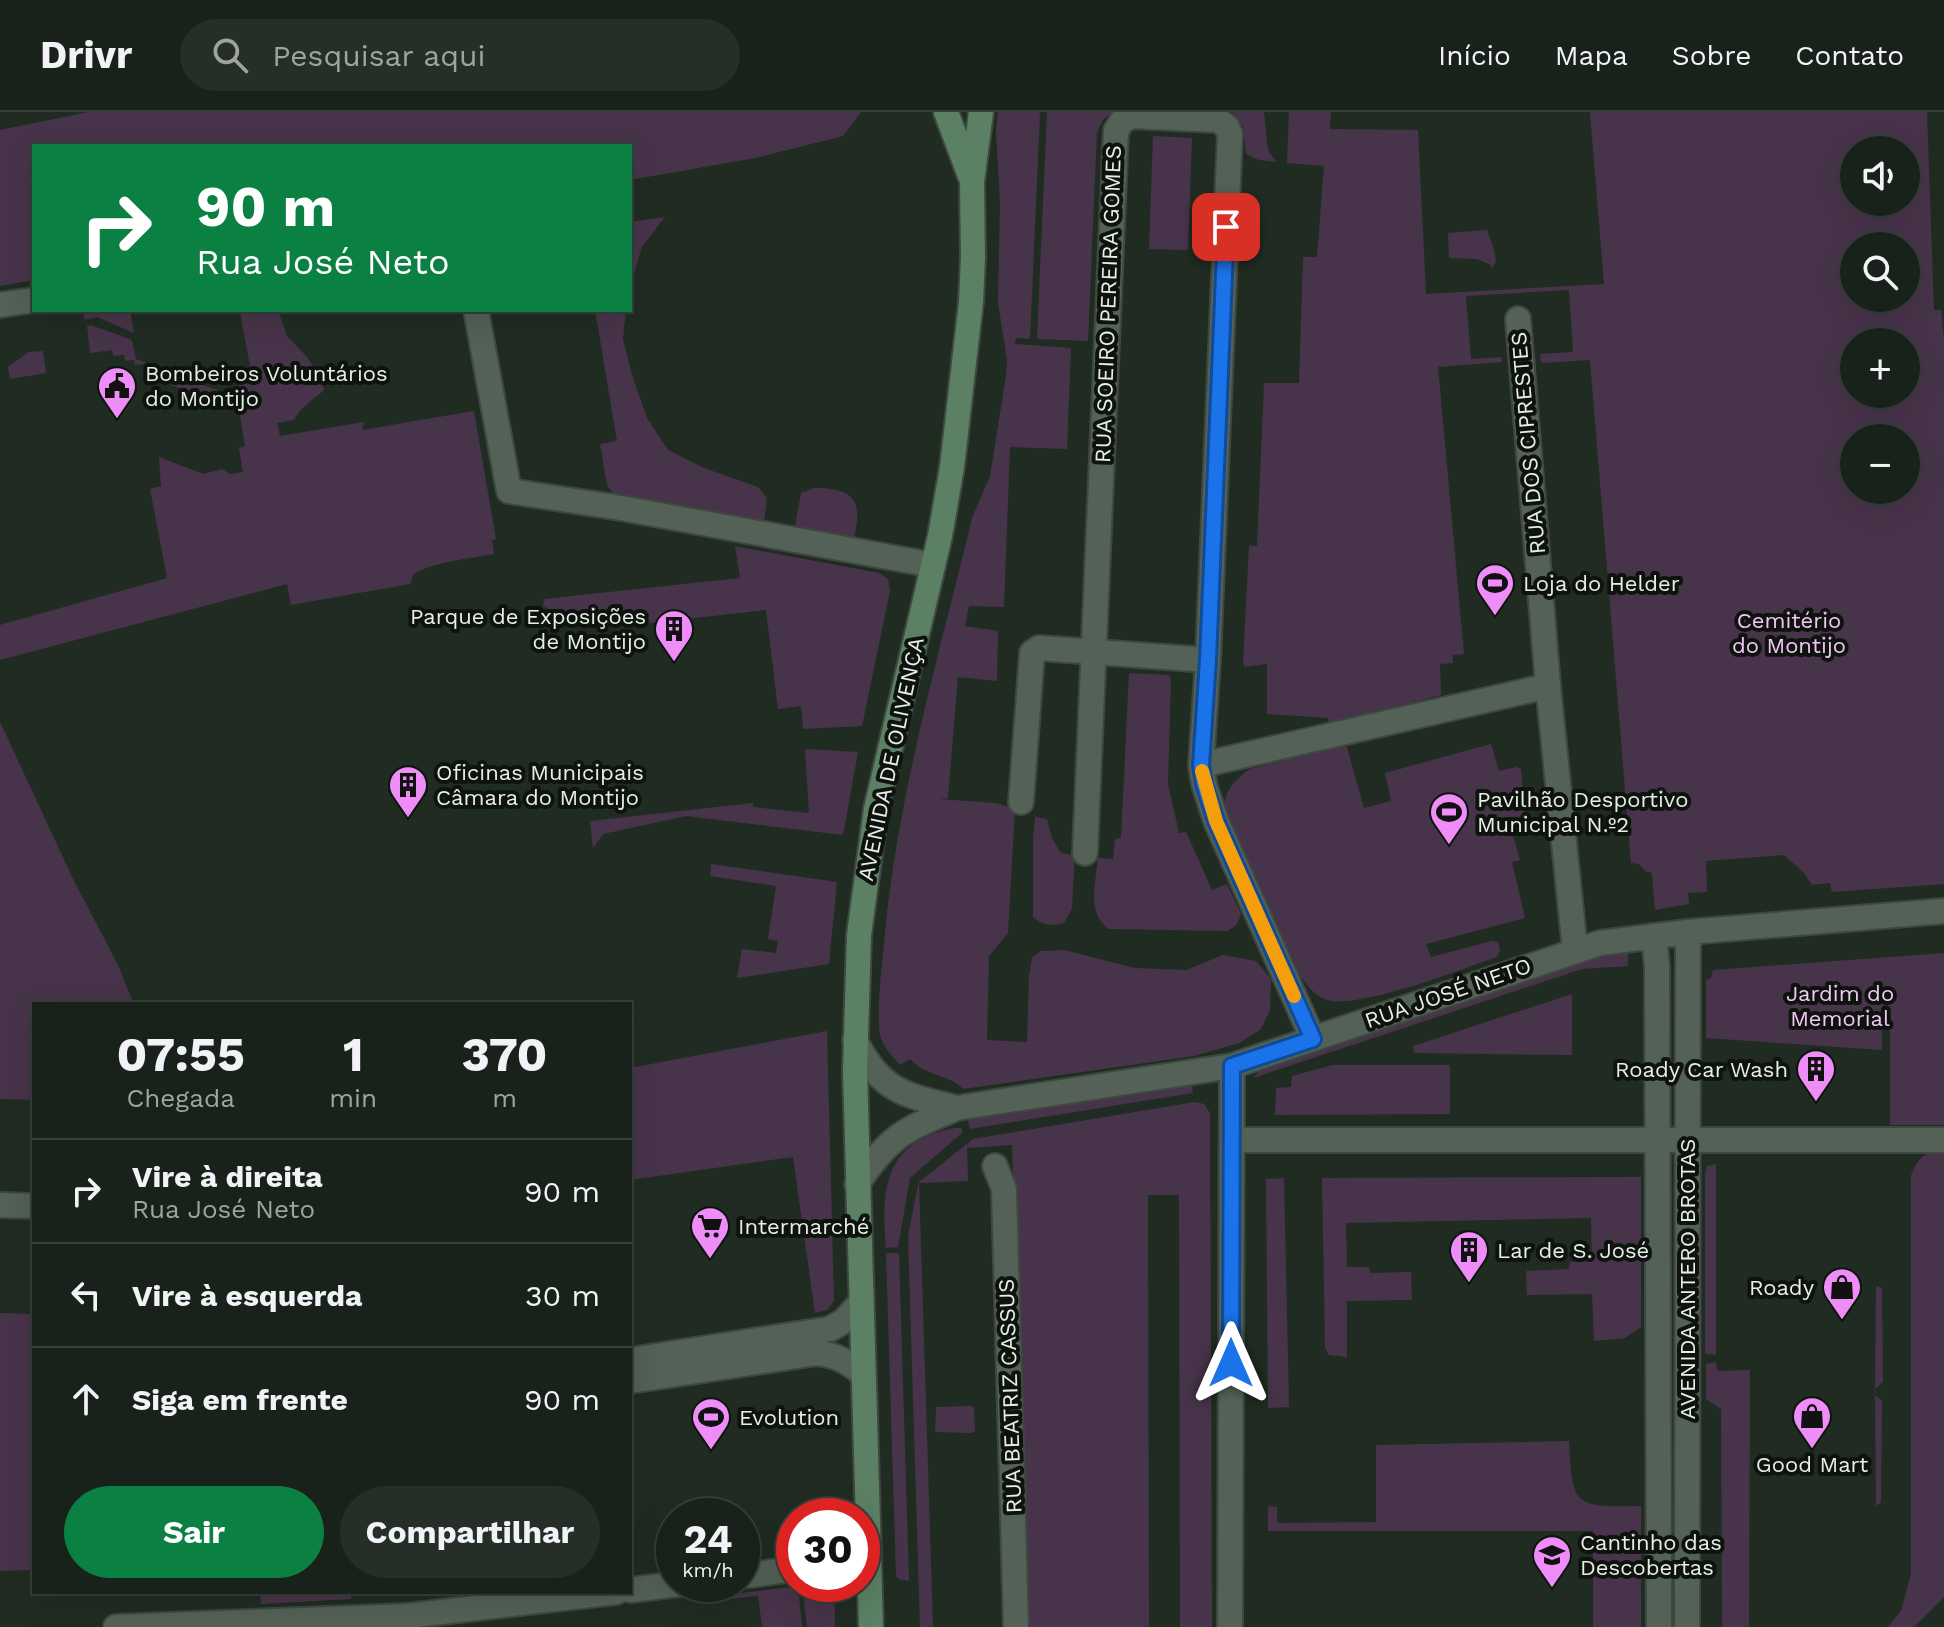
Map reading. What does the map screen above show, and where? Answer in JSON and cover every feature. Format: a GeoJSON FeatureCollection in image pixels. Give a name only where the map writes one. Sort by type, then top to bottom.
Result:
{"type":"FeatureCollection","features":[{"type":"Feature","properties":{"kind":"main road","name":"AVENIDA DE OLIVENÇA"},"geometry":{"type":"LineString","coordinates":[[946,112],[972,182]]}},
{"type":"Feature","properties":{"kind":"main road","name":"AVENIDA DE OLIVENÇA"},"geometry":{"type":"LineString","coordinates":[[865,1498],[855,1040],[859,935],[872,832],[933,565],[961,400],[973,257],[972,182],[981,112]]}},
{"type":"Feature","properties":{"kind":"main road","name":"AVENIDA DE OLIVENÇA"},"geometry":{"type":"LineString","coordinates":[[869,1602],[871,1627]]}},
{"type":"Feature","properties":{"kind":"street","name":"RUA SOEIRO PEREIRA GOMES"},"geometry":{"type":"LineString","coordinates":[[1085,853],[1116,131],[1122,121],[1132,116],[1218,120],[1230,134],[1201,765],[1216,821],[1313,1039]]}},
{"type":"Feature","properties":{"kind":"street"},"geometry":{"type":"LineString","coordinates":[[0,305],[32,300]]}},
{"type":"Feature","properties":{"kind":"street"},"geometry":{"type":"LineString","coordinates":[[476,312],[509,491],[621,508],[933,565]]}},
{"type":"Feature","properties":{"kind":"street","name":"RUA DOS CIPRESTES"},"geometry":{"type":"LineString","coordinates":[[1518,319],[1548,686],[1575,950]]}},
{"type":"Feature","properties":{"kind":"street"},"geometry":{"type":"LineString","coordinates":[[1021,802],[1032,653],[1039,648],[1208,660]]}},
{"type":"Feature","properties":{"kind":"street"},"geometry":{"type":"LineString","coordinates":[[1201,765],[1548,686]]}},
{"type":"Feature","properties":{"kind":"street","name":"RUA JOSÉ NETO"},"geometry":{"type":"LineString","coordinates":[[857,1184],[890,1140],[917,1124],[957,1108],[1232,1066],[1600,943],[1688,932],[1944,911]]}},
{"type":"Feature","properties":{"kind":"street","name":"AVENIDA ANTERO BROTAS"},"geometry":{"type":"LineString","coordinates":[[1687,1627],[1688,932]]}},
{"type":"Feature","properties":{"kind":"street","name":"AVENIDA ANTERO BROTAS"},"geometry":{"type":"LineString","coordinates":[[1654,936],[1658,1141],[1659,1627]]}},
{"type":"Feature","properties":{"kind":"street","name":"RUA JOSÉ NETO"},"geometry":{"type":"LineString","coordinates":[[855,1040],[867,1065],[884,1082],[915,1097],[957,1108]]}},
{"type":"Feature","properties":{"kind":"street"},"geometry":{"type":"LineString","coordinates":[[1230,1627],[1232,1066]]}},
{"type":"Feature","properties":{"kind":"street"},"geometry":{"type":"LineString","coordinates":[[1232,1140],[1944,1140]]}},
{"type":"Feature","properties":{"kind":"street","name":"RUA BEATRIZ CASSUS"},"geometry":{"type":"LineString","coordinates":[[995,1166],[1004,1189],[1016,1627]]}},
{"type":"Feature","properties":{"kind":"street"},"geometry":{"type":"LineString","coordinates":[[0,1205],[32,1206]]}},
{"type":"Feature","properties":{"kind":"street"},"geometry":{"type":"LineString","coordinates":[[632,1360],[830,1329],[844,1321],[861,1302]]}},
{"type":"Feature","properties":{"kind":"street"},"geometry":{"type":"LineString","coordinates":[[632,1381],[817,1353],[831,1354],[863,1374]]}},
{"type":"Feature","properties":{"kind":"street"},"geometry":{"type":"LineString","coordinates":[[632,1590],[656,1587]]}},
{"type":"Feature","properties":{"kind":"street"},"geometry":{"type":"LineString","coordinates":[[116,1627],[407,1616],[599,1594]]}},
{"type":"Feature","properties":{"kind":"green space"},"geometry":{"type":"Polygon","coordinates":[[[89,112],[861,112],[843,136],[755,158],[632,180],[632,144],[32,144],[32,280],[0,286],[0,130],[89,112]]]}},
{"type":"Feature","properties":{"kind":"green space"},"geometry":{"type":"Polygon","coordinates":[[[998,112],[1040,112],[1030,339],[1016,338],[1015,344],[1071,348],[1067,449],[1010,447],[1004,607],[969,606],[965,626],[998,631],[997,681],[958,677],[948,798],[939,799],[996,803],[1015,809],[1008,933],[989,956],[987,1040],[1027,1042],[1029,976],[1032,958],[1041,951],[1064,950],[1135,968],[1186,970],[1223,955],[1256,961],[1271,979],[1270,1011],[1260,1030],[1239,1043],[1194,1056],[963,1089],[910,1059],[900,1065],[880,1035],[879,998],[891,879],[910,775],[972,518],[990,476],[1006,376],[1007,361],[998,302],[998,112]]]}},
{"type":"Feature","properties":{"kind":"green space"},"geometry":{"type":"Polygon","coordinates":[[[1047,112],[1112,112],[1097,132],[1088,341],[1037,339],[1047,112]]]}},
{"type":"Feature","properties":{"kind":"green space"},"geometry":{"type":"Polygon","coordinates":[[[1232,112],[1264,112],[1268,150],[1276,162],[1259,160],[1246,154],[1243,126],[1232,112]]]}},
{"type":"Feature","properties":{"kind":"green space","name":"Cemitério do Montijo"},"geometry":{"type":"Polygon","coordinates":[[[1289,112],[1331,112],[1330,129],[1418,130],[1426,294],[1604,284],[1590,112],[1927,112],[1934,310],[1941,310],[1944,340],[1944,884],[1832,892],[1830,883],[1812,885],[1784,855],[1706,861],[1707,892],[1688,893],[1689,904],[1655,910],[1652,873],[1639,864],[1631,863],[1590,360],[1541,363],[1540,354],[1573,352],[1569,290],[1466,296],[1471,359],[1502,357],[1502,362],[1438,367],[1464,654],[1453,655],[1453,663],[1440,664],[1441,695],[1329,724],[1328,718],[1267,714],[1267,664],[1245,667],[1243,662],[1249,546],[1257,546],[1264,383],[1299,383],[1303,257],[1317,257],[1324,166],[1287,163],[1289,112]]]}},
{"type":"Feature","properties":{"kind":"green space"},"geometry":{"type":"Polygon","coordinates":[[[1153,136],[1192,138],[1188,250],[1149,249],[1153,136]]]}},
{"type":"Feature","properties":{"kind":"green space"},"geometry":{"type":"Polygon","coordinates":[[[665,217],[642,247],[632,280],[632,222],[665,217]]]}},
{"type":"Feature","properties":{"kind":"green space"},"geometry":{"type":"Polygon","coordinates":[[[1487,230],[1496,262],[1491,269],[1491,265],[1477,259],[1449,258],[1448,233],[1487,230]]]}},
{"type":"Feature","properties":{"kind":"green space"},"geometry":{"type":"Polygon","coordinates":[[[130,312],[134,333],[97,317],[85,320],[83,313],[130,312]]]}},
{"type":"Feature","properties":{"kind":"green space"},"geometry":{"type":"Polygon","coordinates":[[[240,312],[279,312],[287,336],[307,357],[324,390],[294,420],[277,423],[280,436],[364,422],[362,430],[474,411],[496,539],[492,540],[494,554],[424,569],[414,573],[410,584],[291,605],[287,584],[0,660],[0,625],[167,578],[150,489],[161,486],[159,457],[203,474],[222,469],[230,474],[243,472],[239,448],[245,446],[236,391],[250,366],[240,312]]]}},
{"type":"Feature","properties":{"kind":"green space"},"geometry":{"type":"Polygon","coordinates":[[[595,312],[626,312],[623,339],[632,375],[647,418],[668,450],[704,468],[758,487],[767,498],[764,521],[613,493],[607,485],[600,444],[617,441],[595,312]]]}},
{"type":"Feature","properties":{"kind":"green space"},"geometry":{"type":"Polygon","coordinates":[[[87,326],[132,340],[136,359],[229,395],[232,408],[148,376],[146,364],[135,365],[134,360],[125,361],[124,355],[113,356],[112,350],[90,353],[87,326]]]}},
{"type":"Feature","properties":{"kind":"green space"},"geometry":{"type":"Polygon","coordinates":[[[43,351],[46,373],[10,379],[8,367],[29,352],[43,351]]]}},
{"type":"Feature","properties":{"kind":"green space"},"geometry":{"type":"Polygon","coordinates":[[[814,488],[838,490],[852,499],[857,514],[854,538],[795,527],[801,493],[814,488]]]}},
{"type":"Feature","properties":{"kind":"green space"},"geometry":{"type":"Polygon","coordinates":[[[735,546],[879,573],[888,579],[890,591],[862,726],[803,729],[801,706],[778,709],[766,610],[614,627],[601,617],[575,619],[563,609],[551,610],[543,606],[544,599],[740,578],[735,546]]]}},
{"type":"Feature","properties":{"kind":"green space"},"geometry":{"type":"Polygon","coordinates":[[[1129,673],[1168,675],[1171,679],[1168,784],[1179,833],[1186,832],[1212,890],[1227,884],[1241,914],[1237,924],[1228,931],[1109,929],[1097,915],[1094,896],[1098,858],[1113,859],[1115,839],[1121,838],[1129,673]]]}},
{"type":"Feature","properties":{"kind":"green space"},"geometry":{"type":"Polygon","coordinates":[[[0,722],[133,1002],[32,1002],[32,1100],[0,1099],[0,722]]]}},
{"type":"Feature","properties":{"kind":"green space"},"geometry":{"type":"Polygon","coordinates":[[[1346,744],[1364,808],[1391,801],[1385,773],[1491,744],[1499,771],[1521,769],[1526,829],[1512,832],[1520,860],[1512,862],[1525,918],[1426,944],[1431,957],[1498,942],[1500,950],[1497,957],[1409,987],[1359,999],[1324,999],[1311,990],[1301,977],[1225,824],[1225,799],[1237,780],[1250,769],[1346,744]]]}},
{"type":"Feature","properties":{"kind":"green space"},"geometry":{"type":"Polygon","coordinates":[[[805,749],[858,752],[843,835],[686,816],[603,834],[593,848],[590,821],[753,803],[753,807],[809,813],[805,749]]]}},
{"type":"Feature","properties":{"kind":"green space"},"geometry":{"type":"Polygon","coordinates":[[[1035,817],[1047,819],[1052,838],[1061,853],[1075,855],[1072,908],[1064,923],[1048,924],[1033,917],[1035,817]]]}},
{"type":"Feature","properties":{"kind":"green space"},"geometry":{"type":"Polygon","coordinates":[[[711,864],[837,882],[829,964],[737,978],[742,949],[776,953],[778,941],[768,939],[776,886],[710,876],[711,864]]]}},
{"type":"Feature","properties":{"kind":"green space"},"geometry":{"type":"Polygon","coordinates":[[[1628,953],[1628,966],[1582,969],[1253,1078],[1265,1065],[1575,962],[1628,953]]]}},
{"type":"Feature","properties":{"kind":"green space","name":"Jardim do Memorial"},"geometry":{"type":"Polygon","coordinates":[[[1944,953],[1944,1125],[1890,1125],[1890,1009],[1886,1003],[1883,1002],[1882,1050],[1706,1038],[1706,980],[1711,978],[1713,970],[1944,953]]]}},
{"type":"Feature","properties":{"kind":"green space"},"geometry":{"type":"Polygon","coordinates":[[[1572,994],[1572,1055],[1414,1053],[1413,1046],[1572,994]]]}},
{"type":"Feature","properties":{"kind":"green space"},"geometry":{"type":"Polygon","coordinates":[[[827,1031],[834,1301],[827,1310],[815,1313],[793,1157],[632,1180],[632,1068],[827,1031]]]}},
{"type":"Feature","properties":{"kind":"green space"},"geometry":{"type":"Polygon","coordinates":[[[1333,1065],[1450,1065],[1450,1114],[1275,1115],[1276,1088],[1291,1087],[1292,1076],[1333,1065]]]}},
{"type":"Feature","properties":{"kind":"green space"},"geometry":{"type":"Polygon","coordinates":[[[1192,1086],[1193,1093],[970,1129],[968,1120],[1192,1086]]]}},
{"type":"Feature","properties":{"kind":"green space"},"geometry":{"type":"Polygon","coordinates":[[[1195,1102],[1204,1104],[1210,1113],[1212,1627],[1180,1627],[1179,1195],[1148,1195],[1149,1627],[1027,1627],[1012,1145],[967,1148],[968,1181],[919,1183],[933,1627],[920,1627],[908,1236],[919,1182],[973,1139],[1195,1102]]]}},
{"type":"Feature","properties":{"kind":"green space"},"geometry":{"type":"Polygon","coordinates":[[[961,1128],[963,1132],[910,1178],[898,1247],[886,1248],[885,1205],[892,1170],[914,1144],[961,1128]]]}},
{"type":"Feature","properties":{"kind":"green space"},"geometry":{"type":"Polygon","coordinates":[[[1944,1148],[1944,1597],[1914,1627],[1888,1627],[1901,1611],[1911,1574],[1911,1176],[1921,1159],[1944,1148]]]}},
{"type":"Feature","properties":{"kind":"green space"},"geometry":{"type":"Polygon","coordinates":[[[1716,1164],[1716,1355],[1705,1354],[1705,1173],[1707,1166],[1716,1164]]]}},
{"type":"Feature","properties":{"kind":"green space"},"geometry":{"type":"Polygon","coordinates":[[[1641,1177],[1641,1327],[1625,1338],[1594,1341],[1592,1294],[1527,1295],[1526,1271],[1569,1269],[1570,1262],[1592,1261],[1591,1218],[1346,1223],[1347,1267],[1369,1267],[1370,1273],[1411,1272],[1412,1300],[1347,1301],[1347,1357],[1329,1355],[1325,1348],[1322,1178],[1641,1177]]]}},
{"type":"Feature","properties":{"kind":"green space"},"geometry":{"type":"Polygon","coordinates":[[[1284,1178],[1289,1407],[1268,1408],[1266,1179],[1284,1178]]]}},
{"type":"Feature","properties":{"kind":"green space"},"geometry":{"type":"Polygon","coordinates":[[[886,1253],[899,1253],[909,1581],[896,1576],[886,1253]]]}},
{"type":"Feature","properties":{"kind":"green space"},"geometry":{"type":"Polygon","coordinates":[[[1876,1286],[1882,1288],[1883,1382],[1875,1389],[1876,1286]]]}},
{"type":"Feature","properties":{"kind":"green space"},"geometry":{"type":"Polygon","coordinates":[[[0,1313],[32,1314],[32,1570],[0,1571],[0,1313]]]}},
{"type":"Feature","properties":{"kind":"green space"},"geometry":{"type":"Polygon","coordinates":[[[1716,1362],[1717,1371],[1750,1370],[1749,1627],[1722,1627],[1721,1409],[1706,1399],[1706,1364],[1716,1362]]]}},
{"type":"Feature","properties":{"kind":"green space"},"geometry":{"type":"Polygon","coordinates":[[[1875,1395],[1882,1401],[1881,1502],[1876,1506],[1875,1395]]]}},
{"type":"Feature","properties":{"kind":"green space"},"geometry":{"type":"Polygon","coordinates":[[[936,1407],[974,1408],[975,1430],[972,1433],[935,1432],[936,1407]]]}},
{"type":"Feature","properties":{"kind":"green space"},"geometry":{"type":"Polygon","coordinates":[[[1569,1441],[1572,1480],[1581,1499],[1602,1506],[1641,1506],[1641,1627],[1593,1627],[1593,1531],[1268,1531],[1268,1506],[1277,1507],[1277,1523],[1376,1522],[1376,1445],[1569,1441]]]}},
{"type":"Feature","properties":{"kind":"green space"},"geometry":{"type":"Polygon","coordinates":[[[776,1589],[776,1602],[800,1602],[802,1627],[762,1627],[760,1591],[776,1589]]]}},
{"type":"Feature","properties":{"kind":"green space"},"geometry":{"type":"Polygon","coordinates":[[[260,1594],[351,1594],[351,1599],[261,1604],[260,1594]]]}},
{"type":"Feature","properties":{"kind":"green space"},"geometry":{"type":"Polygon","coordinates":[[[804,1602],[834,1602],[835,1627],[807,1627],[804,1602]]]}},
{"type":"Feature","properties":{"kind":"slow traffic"},"geometry":{"type":"LineString","coordinates":[[1202,771],[1216,821],[1294,996]]}},
{"type":"Feature","properties":{"kind":"place","name":"Bombeiros Voluntários do Montijo"},"geometry":{"type":"Point","coordinates":[117,420]}},
{"type":"Feature","properties":{"kind":"place","name":"Loja do Helder"},"geometry":{"type":"Point","coordinates":[1495,617]}},
{"type":"Feature","properties":{"kind":"place","name":"Parque de Exposições de Montijo"},"geometry":{"type":"Point","coordinates":[674,663]}},
{"type":"Feature","properties":{"kind":"place","name":"Oficinas Municipais Câmara do Montijo"},"geometry":{"type":"Point","coordinates":[408,819]}},
{"type":"Feature","properties":{"kind":"place","name":"Pavilhão Desportivo Municipal N.º2"},"geometry":{"type":"Point","coordinates":[1449,846]}},
{"type":"Feature","properties":{"kind":"place","name":"Roady Car Wash"},"geometry":{"type":"Point","coordinates":[1816,1103]}},
{"type":"Feature","properties":{"kind":"place","name":"Intermarché"},"geometry":{"type":"Point","coordinates":[710,1260]}},
{"type":"Feature","properties":{"kind":"place","name":"Lar de S. José"},"geometry":{"type":"Point","coordinates":[1469,1284]}},
{"type":"Feature","properties":{"kind":"place","name":"Roady"},"geometry":{"type":"Point","coordinates":[1842,1321]}},
{"type":"Feature","properties":{"kind":"place","name":"Good Mart"},"geometry":{"type":"Point","coordinates":[1812,1450]}},
{"type":"Feature","properties":{"kind":"place","name":"Evolution"},"geometry":{"type":"Point","coordinates":[711,1451]}},
{"type":"Feature","properties":{"kind":"place","name":"Cantinho das Descobertas"},"geometry":{"type":"Point","coordinates":[1552,1589]}},
{"type":"Feature","properties":{"kind":"route"},"geometry":{"type":"LineString","coordinates":[[1226,227],[1201,765],[1216,821],[1313,1039],[1232,1066],[1231,1363]]}}]}
